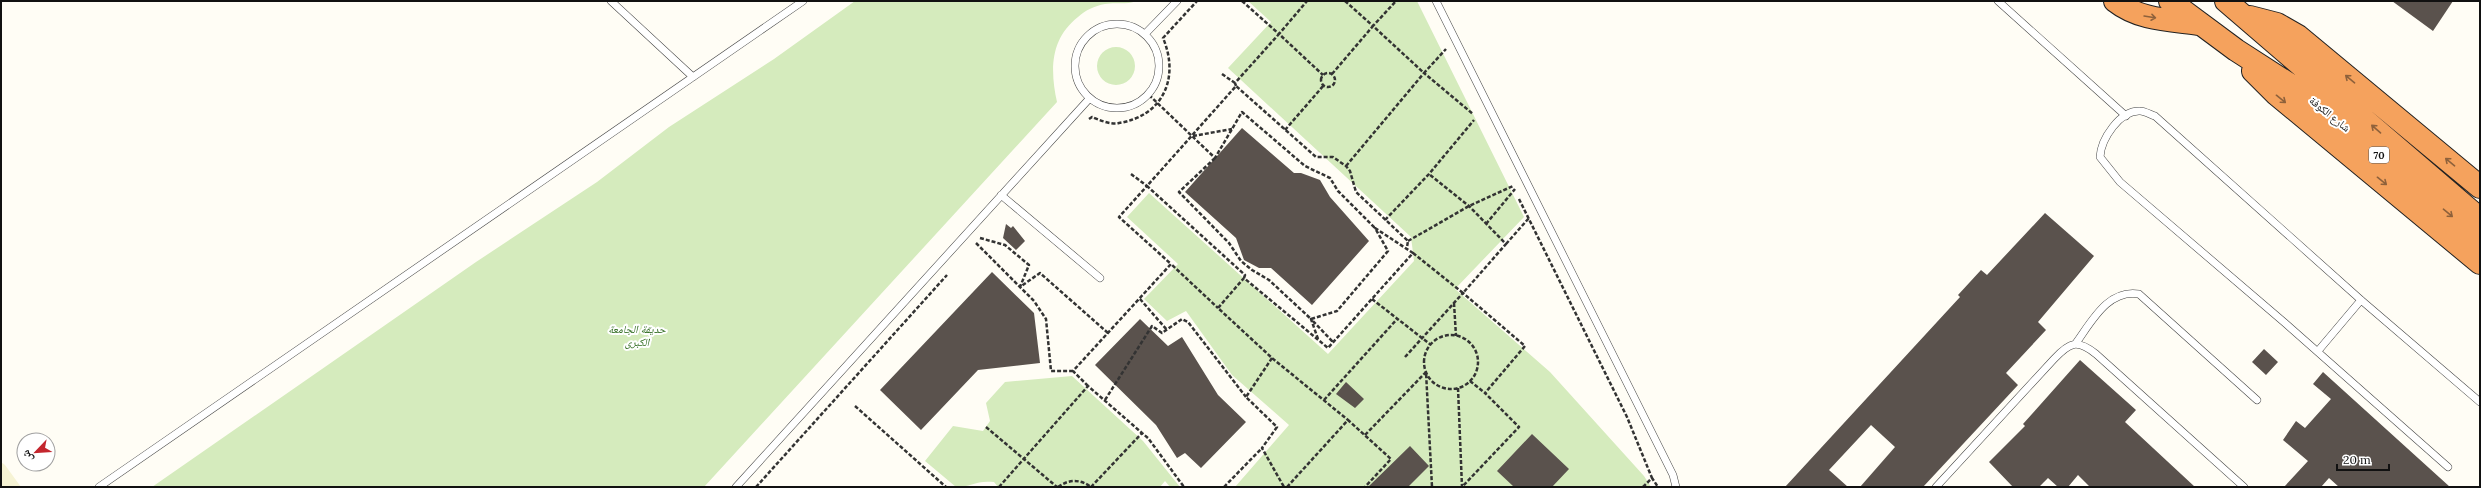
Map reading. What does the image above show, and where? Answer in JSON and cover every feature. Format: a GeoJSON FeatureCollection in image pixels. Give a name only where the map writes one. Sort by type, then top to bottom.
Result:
{"type":"FeatureCollection","features":[{"type":"Feature","properties":{"kind":"highway"},"geometry":{"type":"LineString","coordinates":[[2115,1],[2127,10],[2139,15],[2200,25]]}},
{"type":"Feature","properties":{"kind":"highway","name":"شارع الكوفة"},"geometry":{"type":"LineString","coordinates":[[2170,1],[2200,25],[2236,50],[2309,97],[2480,240]]}},
{"type":"Feature","properties":{"kind":"highway","name":"شارع الكوفة"},"geometry":{"type":"LineString","coordinates":[[2226,1],[2480,219]]}},
{"type":"Feature","properties":{"kind":"highway"},"geometry":{"type":"LineString","coordinates":[[2244,16],[2277,24],[2298,36],[2480,186]]}},
{"type":"Feature","properties":{"kind":"highway"},"geometry":{"type":"LineString","coordinates":[[2236,50],[2276,94],[2480,263]]}},
{"type":"Feature","properties":{"kind":"lane"},"geometry":{"type":"LineString","coordinates":[[611,1],[693,77]]}},
{"type":"Feature","properties":{"kind":"lane"},"geometry":{"type":"LineString","coordinates":[[99,487],[803,1]]}},
{"type":"Feature","properties":{"kind":"lane"},"geometry":{"type":"LineString","coordinates":[[1145,34],[1176,1]]}},
{"type":"Feature","properties":{"kind":"lane"},"geometry":{"type":"LineString","coordinates":[[1436,1],[1673,475],[1676,487]]}},
{"type":"Feature","properties":{"kind":"lane"},"geometry":{"type":"LineString","coordinates":[[1998,1],[2126,116]]}},
{"type":"Feature","properties":{"kind":"lane"},"geometry":{"type":"LineString","coordinates":[[1118,23],[1132,26],[1145,34],[1154,44],[1159,57],[1160,70],[1157,83],[1149,94],[1139,103],[1120,108],[1100,106],[1089,98],[1080,87],[1075,73],[1075,58],[1081,44],[1090,33],[1103,26],[1118,23]]}},
{"type":"Feature","properties":{"kind":"lane"},"geometry":{"type":"LineString","coordinates":[[736,487],[1089,98]]}},
{"type":"Feature","properties":{"kind":"lane"},"geometry":{"type":"LineString","coordinates":[[2448,467],[2318,351],[2120,182],[2104,165],[2100,157],[2100,146],[2110,129],[2126,116],[2140,111],[2155,116],[2361,300],[2480,402]]}},
{"type":"Feature","properties":{"kind":"lane"},"geometry":{"type":"LineString","coordinates":[[1001,195],[1100,278]]}},
{"type":"Feature","properties":{"kind":"lane"},"geometry":{"type":"LineString","coordinates":[[1936,487],[2054,359],[2065,348],[2076,343],[2105,304],[2131,293],[2139,294],[2257,400]]}},
{"type":"Feature","properties":{"kind":"lane"},"geometry":{"type":"LineString","coordinates":[[2318,351],[2361,300]]}},
{"type":"Feature","properties":{"kind":"lane"},"geometry":{"type":"LineString","coordinates":[[2076,343],[2086,346],[2096,354],[2244,487]]}},
{"type":"Feature","properties":{"kind":"path"},"geometry":{"type":"LineString","coordinates":[[1087,120],[1092,117],[1118,124],[1148,112],[1159,104],[1169,83],[1170,54],[1163,38],[1197,1]]}},
{"type":"Feature","properties":{"kind":"path"},"geometry":{"type":"LineString","coordinates":[[1242,1],[1323,75],[1332,74],[1396,1]]}},
{"type":"Feature","properties":{"kind":"path"},"geometry":{"type":"LineString","coordinates":[[1307,1],[1193,137],[1119,217],[1272,358],[1348,420],[1391,458],[1364,487]]}},
{"type":"Feature","properties":{"kind":"path"},"geometry":{"type":"LineString","coordinates":[[1345,1],[1424,74],[1473,114]]}},
{"type":"Feature","properties":{"kind":"path"},"geometry":{"type":"LineString","coordinates":[[1443,42],[1449,56]]}},
{"type":"Feature","properties":{"kind":"path"},"geometry":{"type":"LineString","coordinates":[[1346,166],[1446,49]]}},
{"type":"Feature","properties":{"kind":"path"},"geometry":{"type":"LineString","coordinates":[[1222,74],[1236,84],[1316,157],[1333,157],[1346,166],[1350,171],[1356,192],[1408,240]]}},
{"type":"Feature","properties":{"kind":"path"},"geometry":{"type":"LineString","coordinates":[[1324,85],[1330,86],[1334,84],[1334,77],[1332,74]]}},
{"type":"Feature","properties":{"kind":"path"},"geometry":{"type":"LineString","coordinates":[[1323,75],[1321,81],[1324,85]]}},
{"type":"Feature","properties":{"kind":"path"},"geometry":{"type":"LineString","coordinates":[[1285,130],[1324,85]]}},
{"type":"Feature","properties":{"kind":"path"},"geometry":{"type":"LineString","coordinates":[[1149,94],[1215,158]]}},
{"type":"Feature","properties":{"kind":"path"},"geometry":{"type":"LineString","coordinates":[[1333,342],[1311,319],[1269,280],[1252,270],[1241,261],[1229,243],[1179,192],[1215,158],[1242,112],[1305,166],[1330,178],[1338,191],[1375,228],[1406,247],[1525,346],[1485,393]]}},
{"type":"Feature","properties":{"kind":"path"},"geometry":{"type":"LineString","coordinates":[[1385,220],[1429,174],[1474,120]]}},
{"type":"Feature","properties":{"kind":"path"},"geometry":{"type":"LineString","coordinates":[[1193,137],[1232,129]]}},
{"type":"Feature","properties":{"kind":"path"},"geometry":{"type":"LineString","coordinates":[[1131,174],[1147,186],[1245,275],[1244,278],[1328,348],[1413,254]]}},
{"type":"Feature","properties":{"kind":"path"},"geometry":{"type":"LineString","coordinates":[[1429,174],[1469,206],[1506,244]]}},
{"type":"Feature","properties":{"kind":"path"},"geometry":{"type":"LineString","coordinates":[[1510,179],[1627,417],[1652,478],[1658,487]]}},
{"type":"Feature","properties":{"kind":"path"},"geometry":{"type":"LineString","coordinates":[[1406,247],[1408,240],[1469,206],[1514,187]]}},
{"type":"Feature","properties":{"kind":"path"},"geometry":{"type":"LineString","coordinates":[[1486,224],[1514,187]]}},
{"type":"Feature","properties":{"kind":"path"},"geometry":{"type":"LineString","coordinates":[[1405,356],[1529,218]]}},
{"type":"Feature","properties":{"kind":"path"},"geometry":{"type":"LineString","coordinates":[[1311,319],[1337,311],[1388,252],[1375,228]]}},
{"type":"Feature","properties":{"kind":"path"},"geometry":{"type":"LineString","coordinates":[[971,249],[984,233]]}},
{"type":"Feature","properties":{"kind":"path"},"geometry":{"type":"LineString","coordinates":[[980,238],[1005,245],[1029,265],[1020,287]]}},
{"type":"Feature","properties":{"kind":"path"},"geometry":{"type":"LineString","coordinates":[[976,243],[1034,301],[1046,319],[1051,371],[1073,371],[1152,443],[1184,487]]}},
{"type":"Feature","properties":{"kind":"path"},"geometry":{"type":"LineString","coordinates":[[1073,371],[1171,264]]}},
{"type":"Feature","properties":{"kind":"path"},"geometry":{"type":"LineString","coordinates":[[756,487],[951,271]]}},
{"type":"Feature","properties":{"kind":"path"},"geometry":{"type":"LineString","coordinates":[[1020,287],[1040,273],[1108,333]]}},
{"type":"Feature","properties":{"kind":"path"},"geometry":{"type":"LineString","coordinates":[[1218,308],[1244,278]]}},
{"type":"Feature","properties":{"kind":"path"},"geometry":{"type":"LineString","coordinates":[[1139,299],[1167,330]]}},
{"type":"Feature","properties":{"kind":"path"},"geometry":{"type":"LineString","coordinates":[[1372,299],[1431,345]]}},
{"type":"Feature","properties":{"kind":"path"},"geometry":{"type":"LineString","coordinates":[[1454,303],[1456,336]]}},
{"type":"Feature","properties":{"kind":"path"},"geometry":{"type":"LineString","coordinates":[[1324,400],[1398,318]]}},
{"type":"Feature","properties":{"kind":"path"},"geometry":{"type":"LineString","coordinates":[[1105,400],[1152,326],[1162,334],[1182,319],[1188,322],[1246,397],[1277,427],[1262,448],[1224,487]]}},
{"type":"Feature","properties":{"kind":"path"},"geometry":{"type":"LineString","coordinates":[[1311,319],[1319,340]]}},
{"type":"Feature","properties":{"kind":"path"},"geometry":{"type":"LineString","coordinates":[[1426,372],[1439,386],[1458,388],[1470,381],[1478,366],[1476,354],[1467,340],[1456,336],[1442,337],[1431,345],[1425,355],[1432,487]]}},
{"type":"Feature","properties":{"kind":"path"},"geometry":{"type":"LineString","coordinates":[[1246,397],[1272,358]]}},
{"type":"Feature","properties":{"kind":"path"},"geometry":{"type":"LineString","coordinates":[[1365,435],[1426,372]]}},
{"type":"Feature","properties":{"kind":"path"},"geometry":{"type":"LineString","coordinates":[[1462,487],[1519,427],[1485,393],[1470,381]]}},
{"type":"Feature","properties":{"kind":"path"},"geometry":{"type":"LineString","coordinates":[[999,487],[1088,386]]}},
{"type":"Feature","properties":{"kind":"path"},"geometry":{"type":"LineString","coordinates":[[1458,388],[1462,487]]}},
{"type":"Feature","properties":{"kind":"path"},"geometry":{"type":"LineString","coordinates":[[855,406],[946,487]]}},
{"type":"Feature","properties":{"kind":"path"},"geometry":{"type":"LineString","coordinates":[[1262,448],[1286,487],[1348,420]]}},
{"type":"Feature","properties":{"kind":"path"},"geometry":{"type":"LineString","coordinates":[[986,427],[1057,487],[1063,483],[1078,481],[1091,487],[1142,433]]}},
{"type":"Feature","properties":{"kind":"path"},"geometry":{"type":"LineString","coordinates":[[1643,487],[1652,478]]}},
{"type":"Feature","properties":{"kind":"shaded area"},"geometry":{"type":"Polygon","coordinates":[[[1,462],[5,465],[21,487],[1,487],[1,462]]]}},
{"type":"Feature","properties":{"kind":"green space","name":"حديقة الجامعة الكبرى"},"geometry":{"type":"Polygon","coordinates":[[[855,1],[1136,1],[1129,3],[1105,4],[1094,7],[1087,10],[1069,26],[1057,45],[1054,56],[1053,78],[1057,102],[704,487],[152,487],[476,262],[597,182],[669,127],[774,59],[855,1]]]}},
{"type":"Feature","properties":{"kind":"green space"},"geometry":{"type":"Polygon","coordinates":[[[1248,1],[1417,1],[1524,217],[1455,289],[1550,372],[1644,476],[1651,487],[1235,487],[1289,425],[1232,375],[1186,311],[1167,321],[1144,299],[1178,264],[1127,217],[1149,193],[1328,354],[1414,261],[1411,237],[1228,68],[1271,22],[1248,1]]]}},
{"type":"Feature","properties":{"kind":"green space"},"geometry":{"type":"Polygon","coordinates":[[[1112,47],[1120,47],[1127,50],[1132,55],[1135,66],[1132,77],[1127,82],[1120,85],[1112,85],[1105,82],[1100,77],[1097,70],[1097,62],[1100,55],[1105,50],[1112,47]]]}},
{"type":"Feature","properties":{"kind":"green space"},"geometry":{"type":"Polygon","coordinates":[[[1072,376],[1143,441],[1180,487],[1170,487],[1165,481],[1160,487],[998,487],[994,482],[988,482],[956,487],[925,461],[953,426],[983,431],[990,421],[986,403],[1005,382],[1072,376]]]}},
{"type":"Feature","properties":{"kind":"building"},"geometry":{"type":"Polygon","coordinates":[[[2392,1],[2453,1],[2433,31],[2392,1]]]}},
{"type":"Feature","properties":{"kind":"building"},"geometry":{"type":"Polygon","coordinates":[[[1242,128],[1294,173],[1301,173],[1320,180],[1330,197],[1369,241],[1312,305],[1271,268],[1259,268],[1244,260],[1236,238],[1185,192],[1242,128]]]}},
{"type":"Feature","properties":{"kind":"building"},"geometry":{"type":"Polygon","coordinates":[[[2045,213],[2094,256],[2038,322],[2046,330],[2006,373],[2018,385],[1923,487],[1860,487],[1895,447],[1871,425],[1829,470],[1848,487],[1785,487],[1960,297],[1958,295],[1981,270],[1987,275],[2045,213]]]}},
{"type":"Feature","properties":{"kind":"building"},"geometry":{"type":"Polygon","coordinates":[[[1006,224],[1011,228],[1013,226],[1025,241],[1016,250],[1003,238],[1006,224]]]}},
{"type":"Feature","properties":{"kind":"building"},"geometry":{"type":"Polygon","coordinates":[[[992,272],[1034,313],[1040,363],[978,370],[921,430],[880,390],[992,272]]]}},
{"type":"Feature","properties":{"kind":"building"},"geometry":{"type":"Polygon","coordinates":[[[1140,319],[1168,346],[1182,337],[1218,395],[1246,422],[1201,468],[1185,453],[1177,458],[1156,425],[1095,365],[1140,319]]]}},
{"type":"Feature","properties":{"kind":"building"},"geometry":{"type":"Polygon","coordinates":[[[2264,349],[2278,362],[2266,375],[2252,362],[2264,349]]]}},
{"type":"Feature","properties":{"kind":"building"},"geometry":{"type":"Polygon","coordinates":[[[2080,360],[2136,410],[2125,422],[2195,487],[2090,487],[2078,475],[2068,487],[2058,487],[2048,478],[2039,487],[2013,487],[1989,462],[2025,426],[2023,424],[2080,360]]]}},
{"type":"Feature","properties":{"kind":"building"},"geometry":{"type":"Polygon","coordinates":[[[2323,372],[2450,487],[2339,487],[2329,478],[2321,487],[2284,487],[2308,461],[2283,440],[2296,421],[2305,428],[2331,399],[2313,384],[2323,372]]]}},
{"type":"Feature","properties":{"kind":"building"},"geometry":{"type":"Polygon","coordinates":[[[1346,382],[1364,399],[1355,408],[1336,394],[1346,382]]]}},
{"type":"Feature","properties":{"kind":"building"},"geometry":{"type":"Polygon","coordinates":[[[1532,434],[1569,469],[1552,487],[1514,487],[1497,471],[1532,434]]]}},
{"type":"Feature","properties":{"kind":"building"},"geometry":{"type":"Polygon","coordinates":[[[1410,446],[1429,466],[1408,487],[1368,487],[1410,446]]]}}]}
